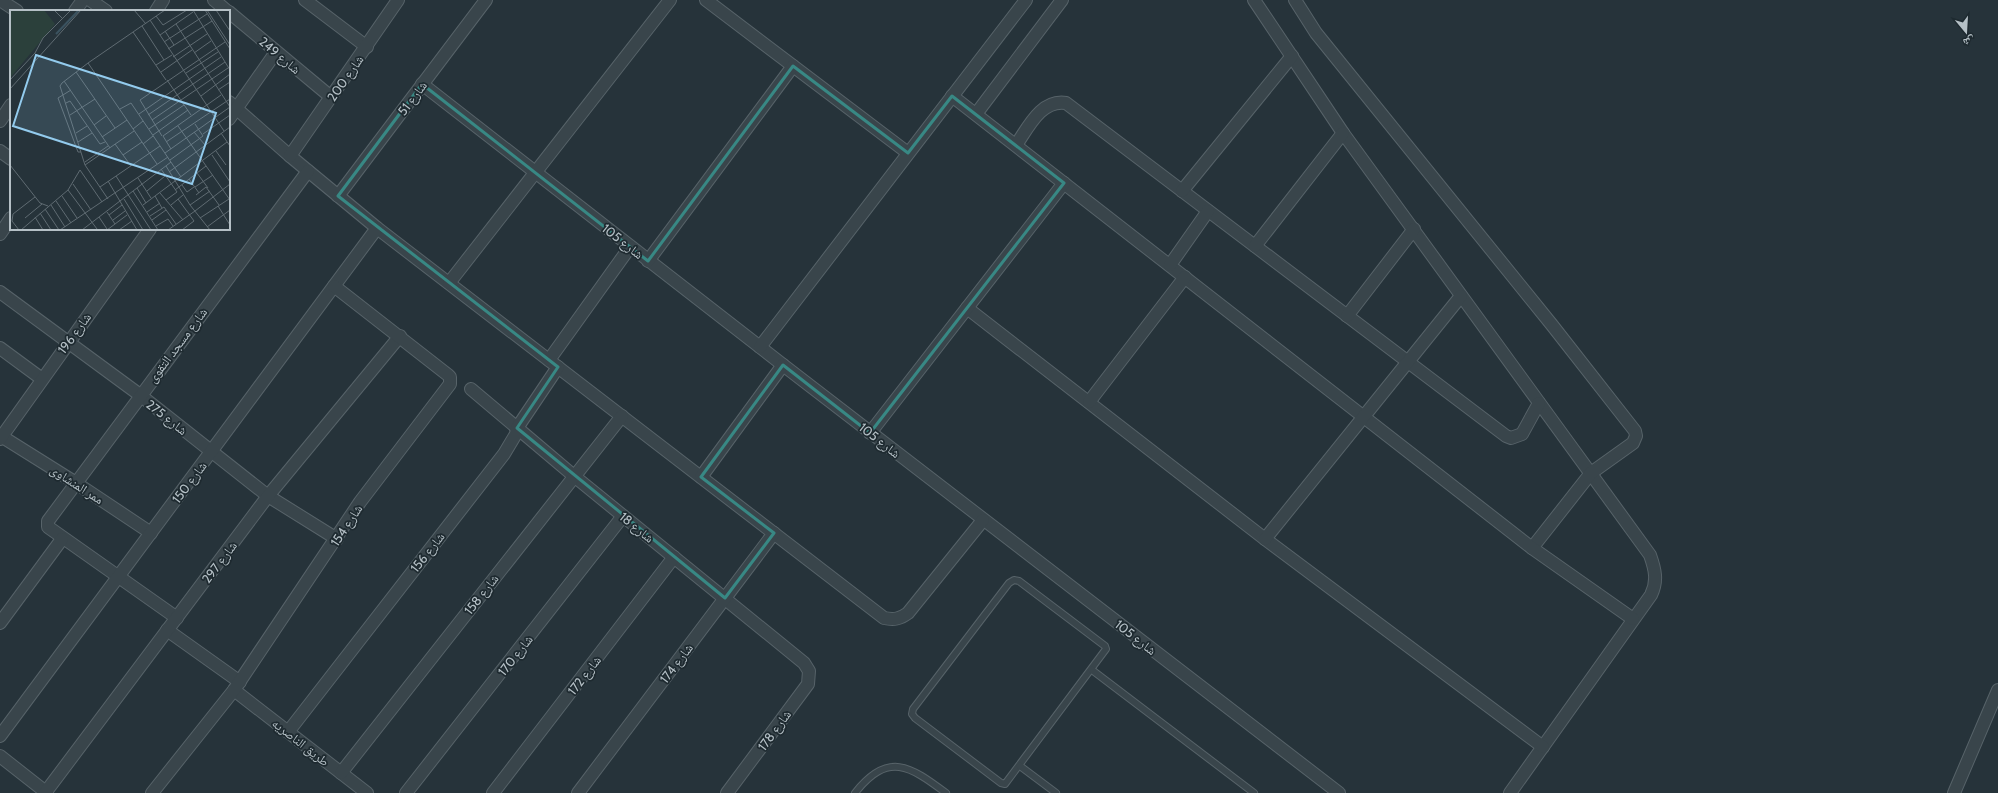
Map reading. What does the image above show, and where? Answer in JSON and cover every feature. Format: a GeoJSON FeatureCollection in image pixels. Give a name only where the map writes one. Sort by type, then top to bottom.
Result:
{"type":"FeatureCollection","features":[{"type":"Feature","properties":{"kind":"street"},"geometry":{"type":"LineString","coordinates":[[0,0],[15,10]]}},
{"type":"Feature","properties":{"kind":"street"},"geometry":{"type":"LineString","coordinates":[[76,10],[83,0]]}},
{"type":"Feature","properties":{"kind":"street"},"geometry":{"type":"LineString","coordinates":[[90,0],[105,10]]}},
{"type":"Feature","properties":{"kind":"street"},"geometry":{"type":"LineString","coordinates":[[157,10],[163,0]]}},
{"type":"Feature","properties":{"kind":"street","name":"شارع 249"},"geometry":{"type":"LineString","coordinates":[[214,0],[226,10]]}},
{"type":"Feature","properties":{"kind":"street"},"geometry":{"type":"LineString","coordinates":[[305,0],[367,47]]}},
{"type":"Feature","properties":{"kind":"street","name":"شارع 200"},"geometry":{"type":"LineString","coordinates":[[290,156],[367,47],[398,0]]}},
{"type":"Feature","properties":{"kind":"street","name":"شارع 51"},"geometry":{"type":"LineString","coordinates":[[338,196],[486,0]]}},
{"type":"Feature","properties":{"kind":"street"},"geometry":{"type":"LineString","coordinates":[[450,283],[670,0]]}},
{"type":"Feature","properties":{"kind":"street"},"geometry":{"type":"LineString","coordinates":[[706,0],[908,153]]}},
{"type":"Feature","properties":{"kind":"street"},"geometry":{"type":"LineString","coordinates":[[760,347],[1026,0]]}},
{"type":"Feature","properties":{"kind":"street"},"geometry":{"type":"LineString","coordinates":[[976,114],[1062,0]]}},
{"type":"Feature","properties":{"kind":"street"},"geometry":{"type":"LineString","coordinates":[[1254,0],[1343,133],[1650,555],[1655,569],[1654,588],[1510,793]]}},
{"type":"Feature","properties":{"kind":"street"},"geometry":{"type":"LineString","coordinates":[[1295,0],[1316,33],[1552,325],[1635,431],[1636,436],[1634,443],[1591,473],[1532,548]]}},
{"type":"Feature","properties":{"kind":"street","name":"شارع 249"},"geometry":{"type":"LineString","coordinates":[[230,14],[331,97]]}},
{"type":"Feature","properties":{"kind":"street"},"geometry":{"type":"LineString","coordinates":[[230,116],[233,105],[276,52]]}},
{"type":"Feature","properties":{"kind":"street"},"geometry":{"type":"LineString","coordinates":[[1182,191],[1292,56]]}},
{"type":"Feature","properties":{"kind":"street"},"geometry":{"type":"LineString","coordinates":[[648,261],[793,66]]}},
{"type":"Feature","properties":{"kind":"street","name":"شارع 105"},"geometry":{"type":"LineString","coordinates":[[422,84],[870,433],[1339,793]]}},
{"type":"Feature","properties":{"kind":"street"},"geometry":{"type":"LineString","coordinates":[[952,96],[1532,548],[1633,618]]}},
{"type":"Feature","properties":{"kind":"street"},"geometry":{"type":"LineString","coordinates":[[1016,145],[1040,112],[1047,105],[1057,102],[1066,103],[1506,436],[1511,438],[1522,434],[1538,403]]}},
{"type":"Feature","properties":{"kind":"street"},"geometry":{"type":"LineString","coordinates":[[233,105],[290,156],[378,228],[884,618],[900,618],[908,612],[983,520]]}},
{"type":"Feature","properties":{"kind":"street"},"geometry":{"type":"LineString","coordinates":[[0,121],[10,106]]}},
{"type":"Feature","properties":{"kind":"street"},"geometry":{"type":"LineString","coordinates":[[1255,246],[1343,133]]}},
{"type":"Feature","properties":{"kind":"street"},"geometry":{"type":"LineString","coordinates":[[0,151],[10,158]]}},
{"type":"Feature","properties":{"kind":"street","name":"شارع مسجد التقوى"},"geometry":{"type":"LineString","coordinates":[[62,539],[48,527],[48,520],[308,171]]}},
{"type":"Feature","properties":{"kind":"street"},"geometry":{"type":"LineString","coordinates":[[870,433],[1064,183]]}},
{"type":"Feature","properties":{"kind":"street"},"geometry":{"type":"LineString","coordinates":[[1170,265],[1208,211]]}},
{"type":"Feature","properties":{"kind":"street"},"geometry":{"type":"LineString","coordinates":[[0,234],[10,219]]}},
{"type":"Feature","properties":{"kind":"street","name":"شارع 150"},"geometry":{"type":"LineString","coordinates":[[0,736],[378,228]]}},
{"type":"Feature","properties":{"kind":"street"},"geometry":{"type":"LineString","coordinates":[[1347,316],[1414,229]]}},
{"type":"Feature","properties":{"kind":"street","name":"شارع 196"},"geometry":{"type":"LineString","coordinates":[[1,438],[149,230]]}},
{"type":"Feature","properties":{"kind":"street","name":"شارع 156"},"geometry":{"type":"LineString","coordinates":[[288,732],[504,454],[554,363],[630,247]]}},
{"type":"Feature","properties":{"kind":"street"},"geometry":{"type":"LineString","coordinates":[[1089,402],[1185,277]]}},
{"type":"Feature","properties":{"kind":"street","name":"شارع 154"},"geometry":{"type":"LineString","coordinates":[[152,793],[237,686],[337,539],[360,502],[450,384],[450,377],[448,374],[334,286]]}},
{"type":"Feature","properties":{"kind":"street","name":"شارع 275"},"geometry":{"type":"LineString","coordinates":[[0,292],[140,395],[268,496],[337,539]]}},
{"type":"Feature","properties":{"kind":"street"},"geometry":{"type":"LineString","coordinates":[[1265,540],[1363,416],[1461,296]]}},
{"type":"Feature","properties":{"kind":"street"},"geometry":{"type":"LineString","coordinates":[[967,308],[1265,540],[1543,747]]}},
{"type":"Feature","properties":{"kind":"street","name":"شارع 297"},"geometry":{"type":"LineString","coordinates":[[46,793],[268,496],[400,336]]}},
{"type":"Feature","properties":{"kind":"street"},"geometry":{"type":"LineString","coordinates":[[0,348],[42,379]]}},
{"type":"Feature","properties":{"kind":"street"},"geometry":{"type":"LineString","coordinates":[[701,477],[783,365]]}},
{"type":"Feature","properties":{"kind":"street","name":"شارع 18"},"geometry":{"type":"LineString","coordinates":[[471,388],[574,476],[804,663]]}},
{"type":"Feature","properties":{"kind":"street","name":"شارع 158"},"geometry":{"type":"LineString","coordinates":[[340,773],[622,416]]}},
{"type":"Feature","properties":{"kind":"street","name":"ممر المنشاوى"},"geometry":{"type":"LineString","coordinates":[[1,438],[76,483],[151,533]]}},
{"type":"Feature","properties":{"kind":"street","name":"شارع 170"},"geometry":{"type":"LineString","coordinates":[[406,793],[623,516]]}},
{"type":"Feature","properties":{"kind":"street","name":"شارع 174"},"geometry":{"type":"LineString","coordinates":[[578,793],[774,533]]}},
{"type":"Feature","properties":{"kind":"street"},"geometry":{"type":"LineString","coordinates":[[0,623],[62,539],[177,618]]}},
{"type":"Feature","properties":{"kind":"street","name":"شارع 172"},"geometry":{"type":"LineString","coordinates":[[493,793],[674,558]]}},
{"type":"Feature","properties":{"kind":"street","name":"طريق الناصريه"},"geometry":{"type":"LineString","coordinates":[[167,630],[237,686],[288,732],[367,793]]}},
{"type":"Feature","properties":{"kind":"street","name":"شارع 178"},"geometry":{"type":"LineString","coordinates":[[727,793],[808,684],[809,671],[804,663]]}},
{"type":"Feature","properties":{"kind":"street"},"geometry":{"type":"LineString","coordinates":[[1954,793],[1998,690]]}},
{"type":"Feature","properties":{"kind":"street"},"geometry":{"type":"LineString","coordinates":[[0,756],[46,793]]}},
{"type":"Feature","properties":{"kind":"lane"},"geometry":{"type":"LineString","coordinates":[[1014,580],[1019,581],[1105,646],[1106,653],[1020,766],[1007,782],[1001,783],[915,718],[912,714],[913,709],[1009,583],[1014,580]]}},
{"type":"Feature","properties":{"kind":"lane"},"geometry":{"type":"LineString","coordinates":[[1092,670],[1254,793]]}},
{"type":"Feature","properties":{"kind":"lane"},"geometry":{"type":"LineString","coordinates":[[1020,766],[1056,793]]}},
{"type":"Feature","properties":{"kind":"lane"},"geometry":{"type":"LineString","coordinates":[[854,793],[874,773],[892,767],[914,771],[946,793]]}},
{"type":"Feature","properties":{"kind":"highlighted area"},"geometry":{"type":"Polygon","coordinates":[[[793,66],[908,153],[952,96],[1064,183],[870,433],[783,365],[701,477],[774,533],[725,598],[517,428],[558,367],[338,196],[422,84],[648,261],[793,66]]]}}]}
